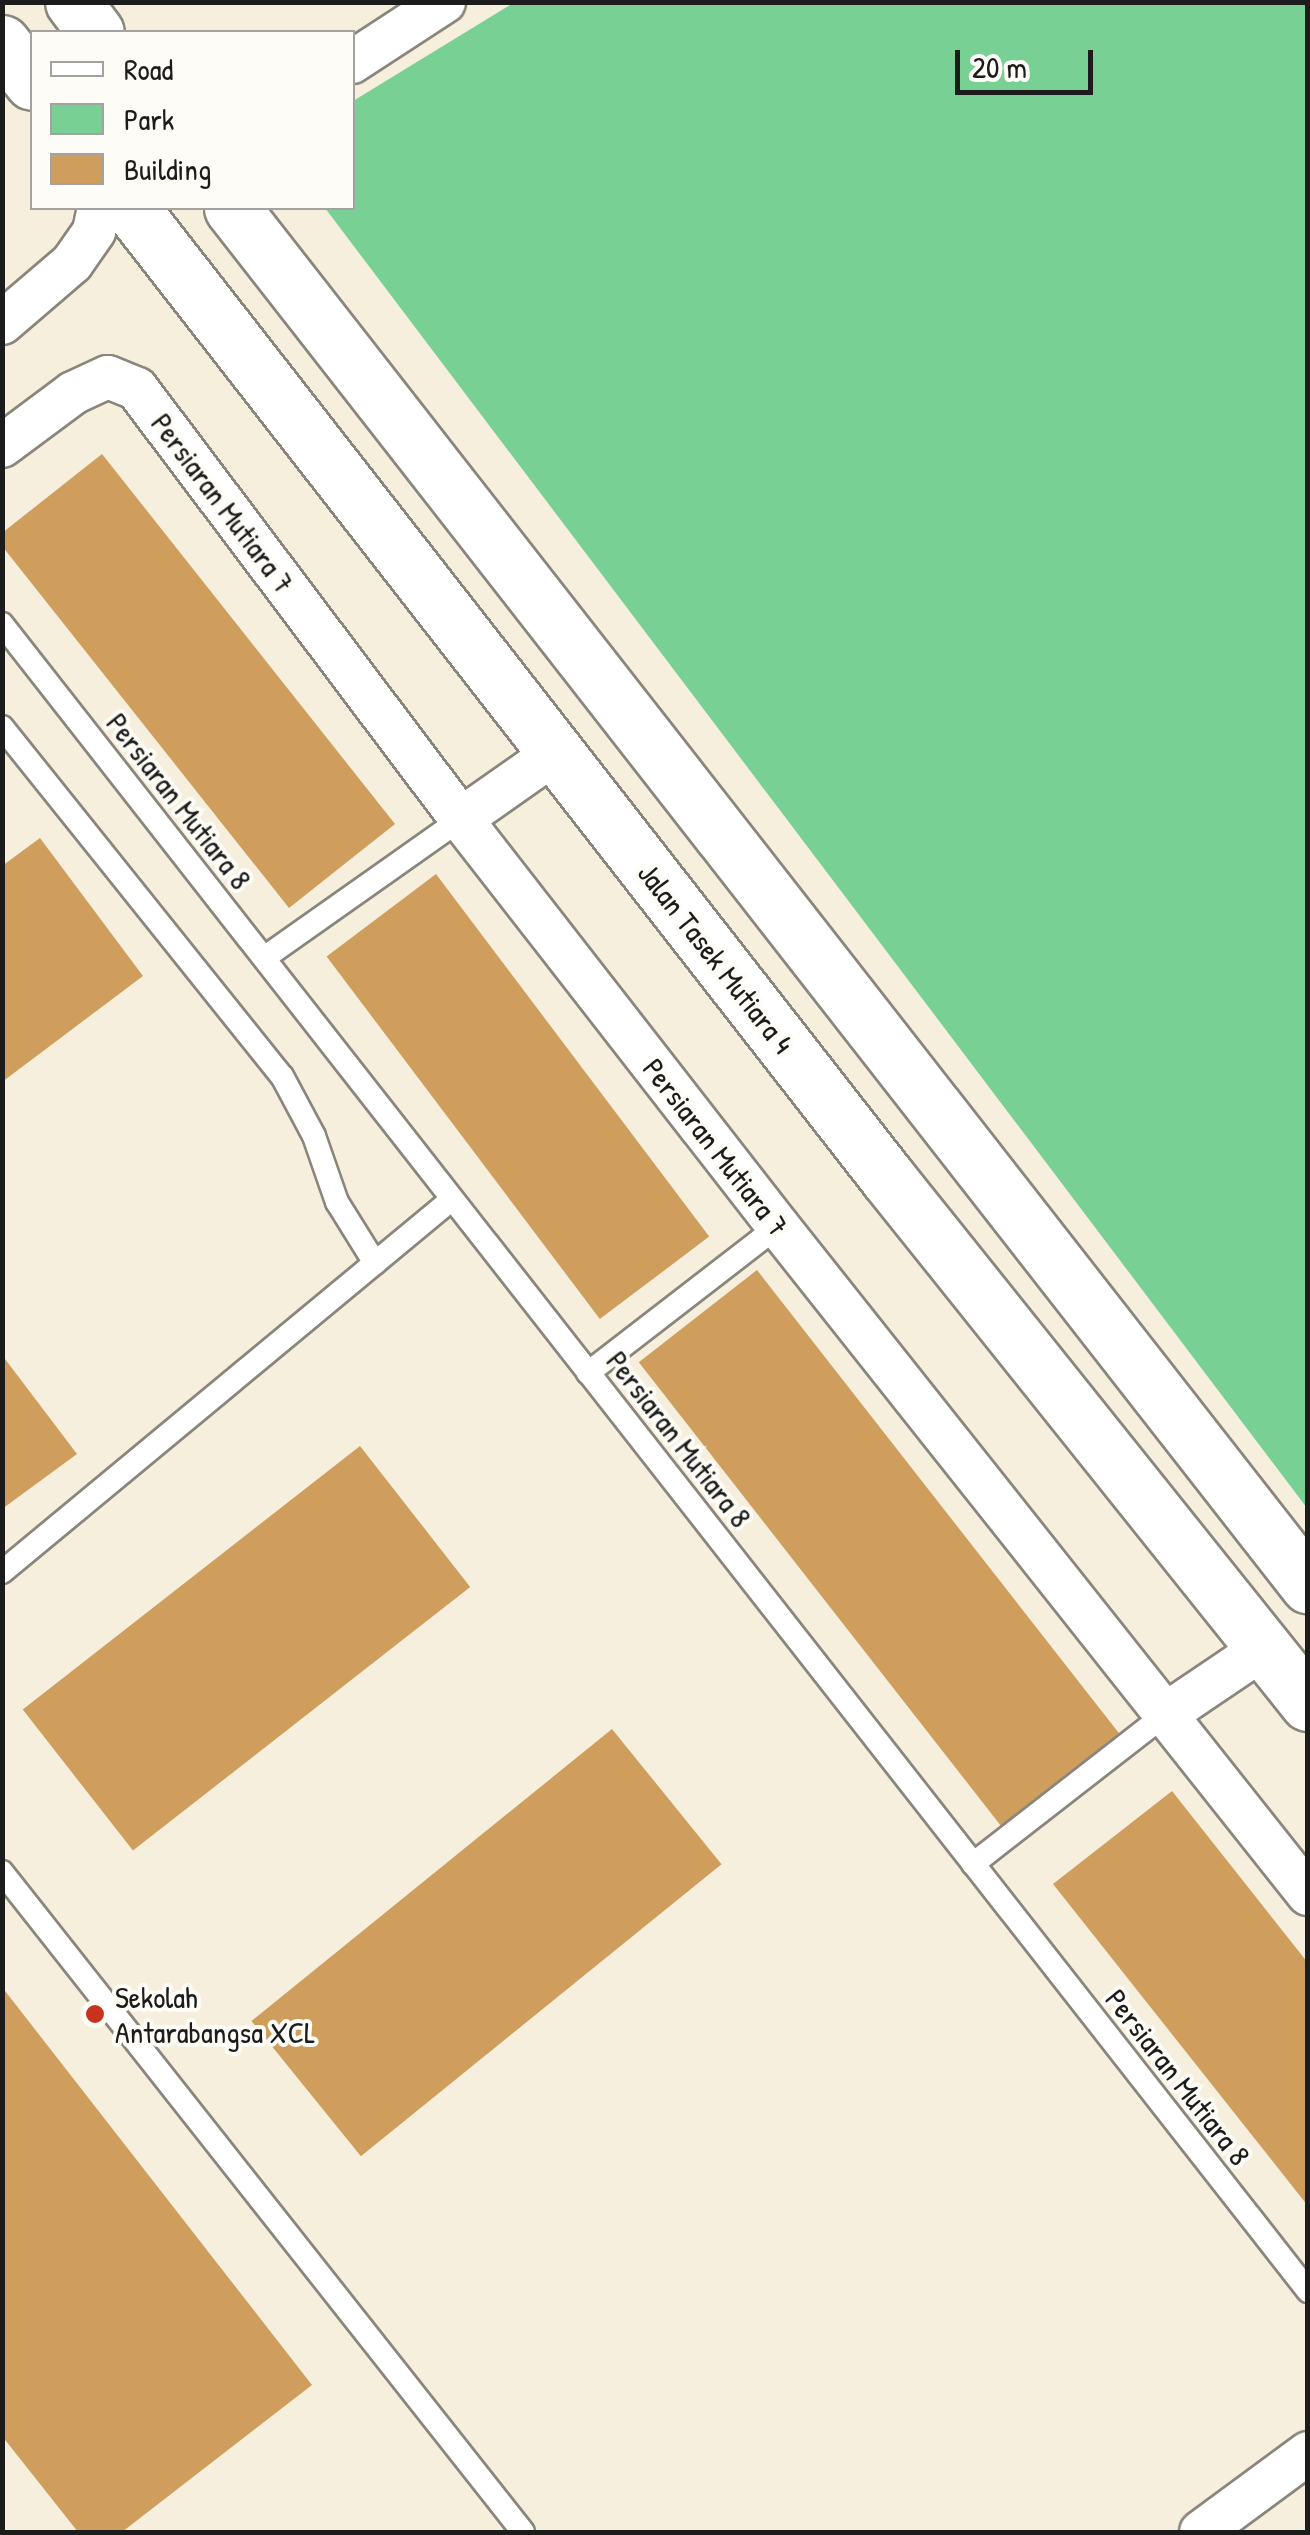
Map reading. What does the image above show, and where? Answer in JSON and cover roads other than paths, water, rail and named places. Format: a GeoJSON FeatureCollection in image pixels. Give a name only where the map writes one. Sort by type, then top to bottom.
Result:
{"type":"FeatureCollection","features":[{"type":"Feature","properties":{"kind":"street"},"geometry":{"type":"LineString","coordinates":[[73,2],[94,30]]}},
{"type":"Feature","properties":{"kind":"street"},"geometry":{"type":"LineString","coordinates":[[355,60],[444,2]]}},
{"type":"Feature","properties":{"kind":"street"},"geometry":{"type":"LineString","coordinates":[[2,42],[30,79]]}},
{"type":"Feature","properties":{"kind":"street"},"geometry":{"type":"LineString","coordinates":[[2,322],[72,263],[94,231],[99,210]]}},
{"type":"Feature","properties":{"kind":"street","name":"Jalan Tasek Mutiara 4"},"geometry":{"type":"LineString","coordinates":[[132,210],[888,1178],[1308,1703]]}},
{"type":"Feature","properties":{"kind":"street"},"geometry":{"type":"LineString","coordinates":[[234,210],[1308,1586]]}},
{"type":"Feature","properties":{"kind":"street"},"geometry":{"type":"LineString","coordinates":[[72,263],[122,246],[165,251]]}},
{"type":"Feature","properties":{"kind":"street","name":"Persiaran Mutiara 7"},"geometry":{"type":"LineString","coordinates":[[2,446],[73,393],[108,377],[138,390],[461,819],[1163,1716],[1308,1894]]}},
{"type":"Feature","properties":{"kind":"street"},"geometry":{"type":"LineString","coordinates":[[461,819],[556,753]]}},
{"type":"Feature","properties":{"kind":"street"},"geometry":{"type":"LineString","coordinates":[[888,1178],[954,1128]]}},
{"type":"Feature","properties":{"kind":"street"},"geometry":{"type":"LineString","coordinates":[[1163,1716],[1264,1648]]}},
{"type":"Feature","properties":{"kind":"street"},"geometry":{"type":"LineString","coordinates":[[1201,2532],[1308,2452]]}},
{"type":"Feature","properties":{"kind":"lane","name":"Persiaran Mutiara 8"},"geometry":{"type":"LineString","coordinates":[[5,634],[264,958],[1308,2291]]}},
{"type":"Feature","properties":{"kind":"lane"},"geometry":{"type":"LineString","coordinates":[[2,727],[282,1076],[314,1136],[337,1202],[375,1263]]}},
{"type":"Feature","properties":{"kind":"lane"},"geometry":{"type":"LineString","coordinates":[[264,958],[461,819]]}},
{"type":"Feature","properties":{"kind":"lane"},"geometry":{"type":"LineString","coordinates":[[2,1572],[452,1199]]}},
{"type":"Feature","properties":{"kind":"lane"},"geometry":{"type":"LineString","coordinates":[[588,1373],[778,1226]]}},
{"type":"Feature","properties":{"kind":"lane"},"geometry":{"type":"LineString","coordinates":[[973,1864],[1163,1716]]}},
{"type":"Feature","properties":{"kind":"lane"},"geometry":{"type":"LineString","coordinates":[[2,1872],[523,2532]]}},
{"type":"Feature","properties":{"kind":"place","name":"Sekolah Antarabangsa XCL"},"geometry":{"type":"Point","coordinates":[95,2014]}}]}
